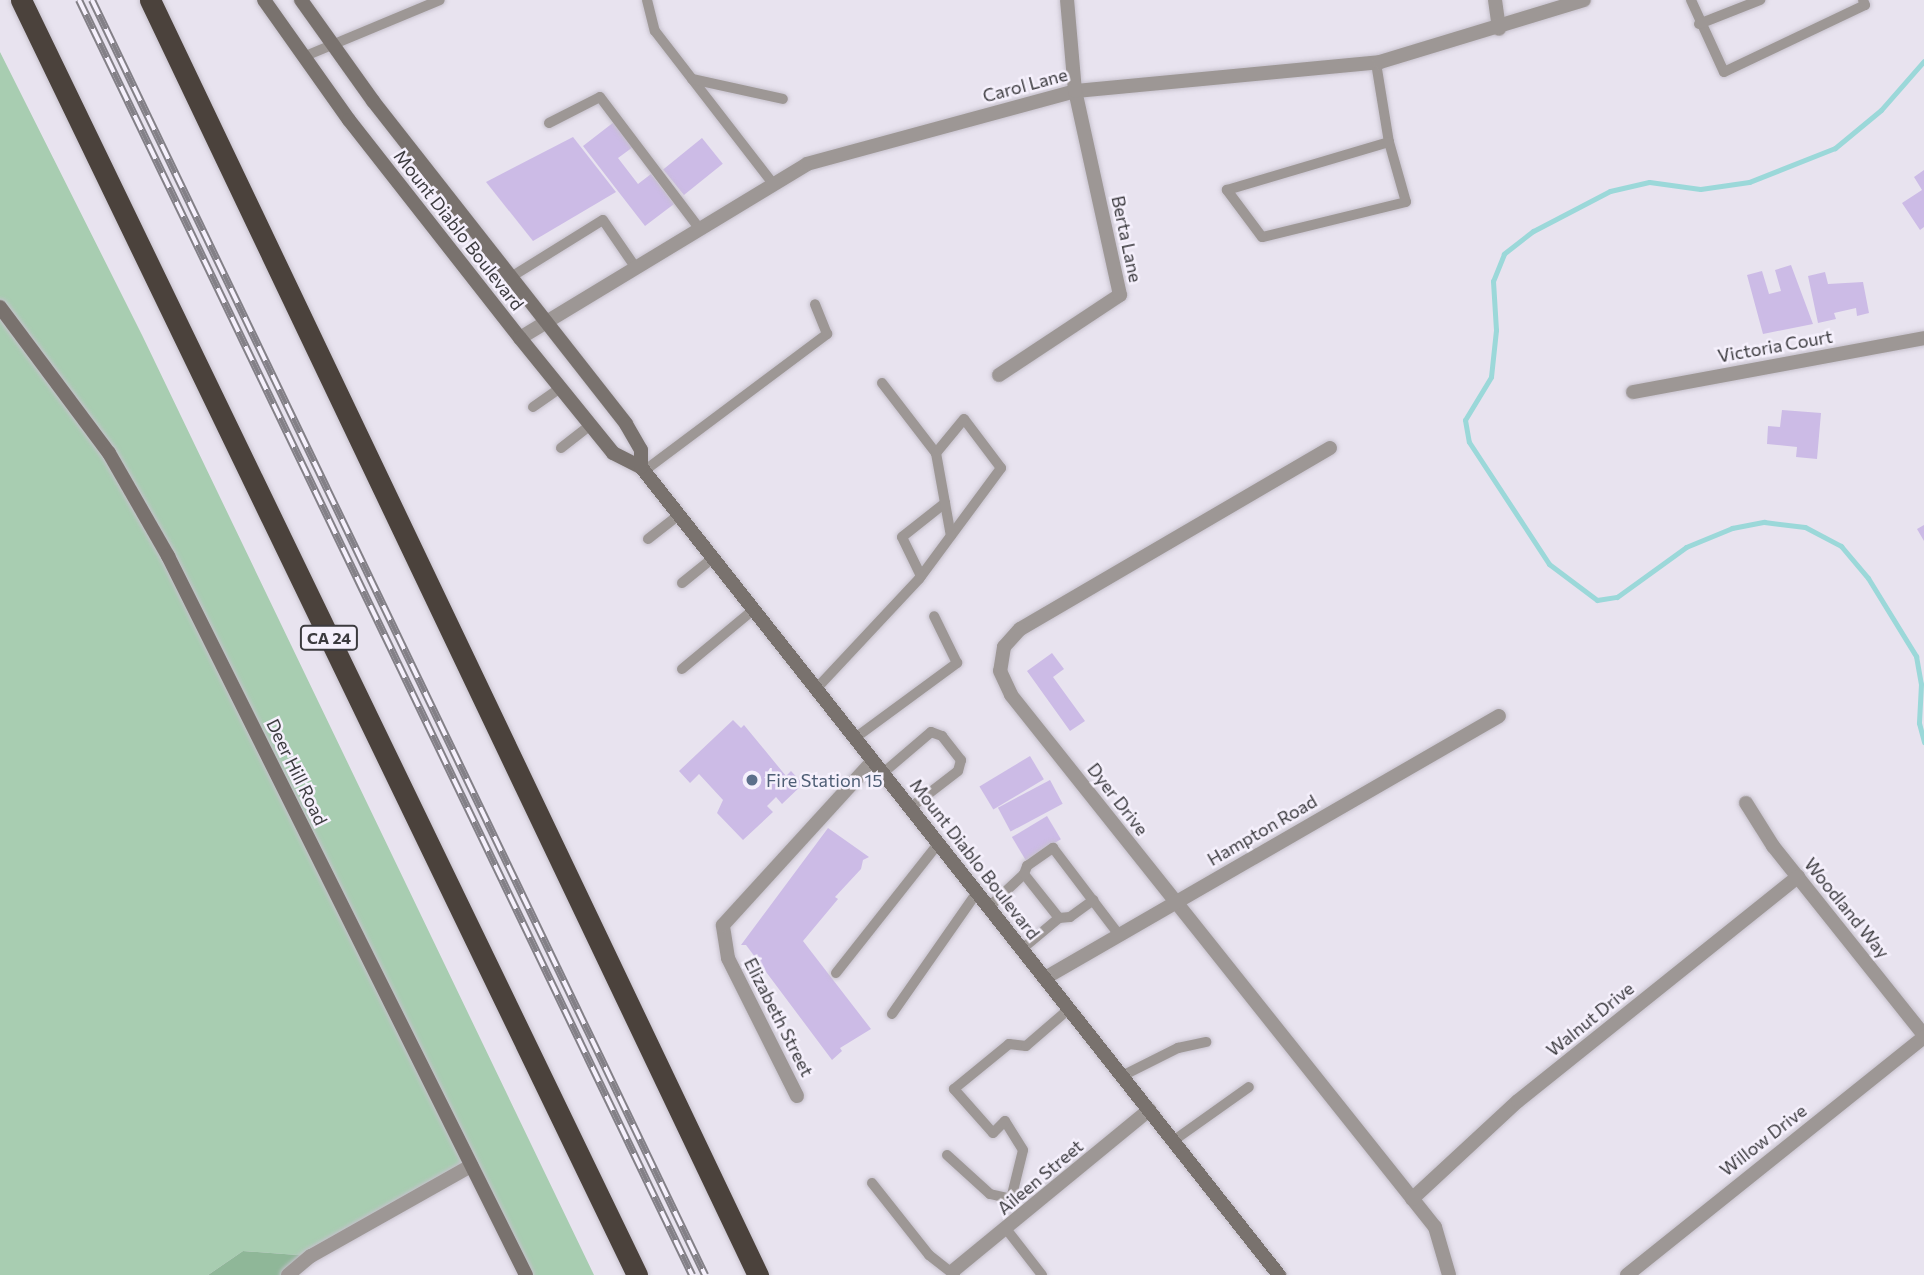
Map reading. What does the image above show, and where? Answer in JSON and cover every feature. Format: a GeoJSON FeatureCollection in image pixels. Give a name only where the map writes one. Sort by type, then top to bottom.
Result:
{"type":"FeatureCollection","features":[{"type":"Feature","properties":{"kind":"highway","name":"CA 24"},"geometry":{"type":"LineString","coordinates":[[21,0],[637,1275]]}},
{"type":"Feature","properties":{"kind":"highway"},"geometry":{"type":"LineString","coordinates":[[154,4],[758,1275]]}},
{"type":"Feature","properties":{"kind":"main road","name":"Mount Diablo Boulevard"},"geometry":{"type":"LineString","coordinates":[[264,0],[303,57],[520,338],[613,453],[642,469],[1277,1274]]}},
{"type":"Feature","properties":{"kind":"main road","name":"Mount Diablo Boulevard"},"geometry":{"type":"LineString","coordinates":[[301,0],[331,43],[626,424],[640,450],[642,469]]}},
{"type":"Feature","properties":{"kind":"main road","name":"Deer Hill Road"},"geometry":{"type":"LineString","coordinates":[[0,307],[109,453],[168,556],[526,1275]]}},
{"type":"Feature","properties":{"kind":"street"},"geometry":{"type":"LineString","coordinates":[[1067,0],[1075,91]]}},
{"type":"Feature","properties":{"kind":"street"},"geometry":{"type":"LineString","coordinates":[[1495,0],[1499,29]]}},
{"type":"Feature","properties":{"kind":"street","name":"Carol Lane"},"geometry":{"type":"LineString","coordinates":[[520,338],[807,164],[1075,91],[1376,63],[1499,29],[1584,0]]}},
{"type":"Feature","properties":{"kind":"street","name":"Berta Lane"},"geometry":{"type":"LineString","coordinates":[[999,374],[1120,295],[1075,91]]}},
{"type":"Feature","properties":{"kind":"street","name":"Victoria Court"},"geometry":{"type":"LineString","coordinates":[[1633,391],[1924,338]]}},
{"type":"Feature","properties":{"kind":"street","name":"Dyer Drive"},"geometry":{"type":"LineString","coordinates":[[1329,448],[1020,629],[1003,647],[1000,671],[1011,695],[1412,1199],[1444,1244],[1449,1275]]}},
{"type":"Feature","properties":{"kind":"street","name":"Hampton Road"},"geometry":{"type":"LineString","coordinates":[[1045,978],[1499,716]]}},
{"type":"Feature","properties":{"kind":"street","name":"Elizabeth Street"},"geometry":{"type":"LineString","coordinates":[[797,1096],[728,958],[723,925],[873,761]]}},
{"type":"Feature","properties":{"kind":"street","name":"Woodland Way"},"geometry":{"type":"LineString","coordinates":[[1746,803],[1798,877],[1924,1036]]}},
{"type":"Feature","properties":{"kind":"street","name":"Walnut Drive"},"geometry":{"type":"LineString","coordinates":[[1412,1199],[1518,1101],[1798,877]]}},
{"type":"Feature","properties":{"kind":"street","name":"Willow Drive"},"geometry":{"type":"LineString","coordinates":[[1627,1275],[1924,1036]]}},
{"type":"Feature","properties":{"kind":"street","name":"Aileen Street"},"geometry":{"type":"LineString","coordinates":[[954,1273],[1149,1111]]}},
{"type":"Feature","properties":{"kind":"street"},"geometry":{"type":"LineString","coordinates":[[288,1275],[311,1256],[471,1166]]}},
{"type":"Feature","properties":{"kind":"lane"},"geometry":{"type":"LineString","coordinates":[[303,57],[331,43],[440,0]]}},
{"type":"Feature","properties":{"kind":"lane"},"geometry":{"type":"LineString","coordinates":[[647,0],[654,31],[774,185]]}},
{"type":"Feature","properties":{"kind":"lane"},"geometry":{"type":"LineString","coordinates":[[1690,0],[1699,24],[1724,72],[1865,5],[1863,0]]}},
{"type":"Feature","properties":{"kind":"lane"},"geometry":{"type":"LineString","coordinates":[[1699,24],[1760,0]]}},
{"type":"Feature","properties":{"kind":"lane"},"geometry":{"type":"LineString","coordinates":[[1376,63],[1389,142],[1406,202],[1262,237],[1227,190],[1389,142]]}},
{"type":"Feature","properties":{"kind":"lane"},"geometry":{"type":"LineString","coordinates":[[692,79],[783,99]]}},
{"type":"Feature","properties":{"kind":"lane"},"geometry":{"type":"LineString","coordinates":[[549,123],[600,97],[700,229]]}},
{"type":"Feature","properties":{"kind":"lane"},"geometry":{"type":"LineString","coordinates":[[511,277],[603,220],[636,268]]}},
{"type":"Feature","properties":{"kind":"lane"},"geometry":{"type":"LineString","coordinates":[[642,469],[827,334],[815,304]]}},
{"type":"Feature","properties":{"kind":"lane"},"geometry":{"type":"LineString","coordinates":[[882,383],[936,453],[951,536]]}},
{"type":"Feature","properties":{"kind":"lane"},"geometry":{"type":"LineString","coordinates":[[533,407],[560,388]]}},
{"type":"Feature","properties":{"kind":"lane"},"geometry":{"type":"LineString","coordinates":[[816,689],[921,576],[1001,468],[964,419],[936,453]]}},
{"type":"Feature","properties":{"kind":"lane"},"geometry":{"type":"LineString","coordinates":[[561,448],[590,425]]}},
{"type":"Feature","properties":{"kind":"lane"},"geometry":{"type":"LineString","coordinates":[[921,576],[902,537],[945,503]]}},
{"type":"Feature","properties":{"kind":"lane"},"geometry":{"type":"LineString","coordinates":[[649,539],[679,515]]}},
{"type":"Feature","properties":{"kind":"lane"},"geometry":{"type":"LineString","coordinates":[[682,583],[713,558]]}},
{"type":"Feature","properties":{"kind":"lane"},"geometry":{"type":"LineString","coordinates":[[682,668],[753,610]]}},
{"type":"Feature","properties":{"kind":"lane"},"geometry":{"type":"LineString","coordinates":[[855,738],[957,663],[934,616]]}},
{"type":"Feature","properties":{"kind":"lane"},"geometry":{"type":"LineString","coordinates":[[883,773],[931,732],[942,736],[961,761],[958,771],[910,808]]}},
{"type":"Feature","properties":{"kind":"lane"},"geometry":{"type":"LineString","coordinates":[[836,973],[939,844]]}},
{"type":"Feature","properties":{"kind":"lane"},"geometry":{"type":"LineString","coordinates":[[989,907],[1024,874],[1027,866],[1053,848],[1119,935]]}},
{"type":"Feature","properties":{"kind":"lane"},"geometry":{"type":"LineString","coordinates":[[1024,874],[1059,918]]}},
{"type":"Feature","properties":{"kind":"lane"},"geometry":{"type":"LineString","coordinates":[[892,1014],[977,892]]}},
{"type":"Feature","properties":{"kind":"lane"},"geometry":{"type":"LineString","coordinates":[[1021,949],[1059,918],[1070,917],[1093,900]]}},
{"type":"Feature","properties":{"kind":"lane"},"geometry":{"type":"LineString","coordinates":[[947,1155],[989,1194],[1011,1199],[1023,1150],[1006,1121],[993,1133],[954,1089],[1009,1044],[1026,1046],[1069,1009]]}},
{"type":"Feature","properties":{"kind":"lane"},"geometry":{"type":"LineString","coordinates":[[1122,1076],[1178,1048],[1206,1042]]}},
{"type":"Feature","properties":{"kind":"lane"},"geometry":{"type":"LineString","coordinates":[[1173,1141],[1249,1087]]}},
{"type":"Feature","properties":{"kind":"lane"},"geometry":{"type":"LineString","coordinates":[[872,1182],[929,1255],[954,1273]]}},
{"type":"Feature","properties":{"kind":"lane"},"geometry":{"type":"LineString","coordinates":[[1007,1230],[1042,1275]]}},
{"type":"Feature","properties":{"kind":"green space"},"geometry":{"type":"Polygon","coordinates":[[[0,52],[142,335],[594,1275],[526,1275],[471,1166],[311,1256],[243,1251],[208,1275],[0,1275],[0,52]]]}},
{"type":"Feature","properties":{"kind":"green space"},"geometry":{"type":"Polygon","coordinates":[[[243,1251],[311,1256],[288,1275],[208,1275],[243,1251]]]}},
{"type":"Feature","properties":{"kind":"building"},"geometry":{"type":"Polygon","coordinates":[[[614,122],[633,147],[618,158],[638,184],[651,174],[674,204],[645,226],[583,146],[614,122]]]}},
{"type":"Feature","properties":{"kind":"building"},"geometry":{"type":"Polygon","coordinates":[[[573,137],[616,192],[533,241],[486,182],[573,137]]]}},
{"type":"Feature","properties":{"kind":"building"},"geometry":{"type":"Polygon","coordinates":[[[702,138],[723,164],[684,195],[663,169],[702,138]]]}},
{"type":"Feature","properties":{"kind":"building"},"geometry":{"type":"Polygon","coordinates":[[[1924,170],[1924,227],[1920,230],[1902,203],[1922,190],[1914,177],[1924,170]]]}},
{"type":"Feature","properties":{"kind":"building"},"geometry":{"type":"Polygon","coordinates":[[[1791,265],[1813,324],[1763,334],[1747,275],[1762,271],[1769,294],[1781,291],[1775,270],[1791,265]]]}},
{"type":"Feature","properties":{"kind":"building"},"geometry":{"type":"Polygon","coordinates":[[[1825,272],[1828,284],[1863,282],[1869,313],[1857,316],[1856,308],[1834,313],[1836,319],[1818,323],[1808,276],[1825,272]]]}},
{"type":"Feature","properties":{"kind":"building"},"geometry":{"type":"Polygon","coordinates":[[[1782,410],[1821,413],[1817,459],[1796,457],[1797,447],[1767,444],[1768,426],[1780,427],[1782,410]]]}},
{"type":"Feature","properties":{"kind":"building"},"geometry":{"type":"Polygon","coordinates":[[[1924,525],[1924,541],[1917,529],[1924,525]]]}},
{"type":"Feature","properties":{"kind":"building"},"geometry":{"type":"Polygon","coordinates":[[[1052,653],[1064,669],[1053,677],[1085,721],[1070,731],[1027,671],[1052,653]]]}},
{"type":"Feature","properties":{"kind":"building","name":"Fire Station 15"},"geometry":{"type":"Polygon","coordinates":[[[733,720],[741,728],[744,725],[786,776],[791,771],[803,784],[782,804],[776,797],[767,806],[773,812],[743,840],[717,813],[723,800],[699,774],[690,783],[679,771],[733,720]]]}},
{"type":"Feature","properties":{"kind":"building"},"geometry":{"type":"Polygon","coordinates":[[[1030,756],[1044,779],[993,810],[979,786],[1030,756]]]}},
{"type":"Feature","properties":{"kind":"building"},"geometry":{"type":"Polygon","coordinates":[[[1050,780],[1063,804],[1011,832],[998,808],[1050,780]]]}},
{"type":"Feature","properties":{"kind":"building"},"geometry":{"type":"Polygon","coordinates":[[[1047,816],[1061,839],[1026,860],[1012,837],[1047,816]]]}},
{"type":"Feature","properties":{"kind":"building"},"geometry":{"type":"Polygon","coordinates":[[[828,828],[869,857],[863,860],[861,869],[835,897],[838,899],[803,941],[871,1029],[840,1048],[842,1051],[832,1060],[746,945],[741,945],[828,828]]]}},
{"type":"Feature","properties":{"kind":"waterway"},"geometry":{"type":"LineString","coordinates":[[1924,61],[1881,110],[1835,148],[1749,182],[1700,189],[1649,182],[1610,191],[1533,231],[1504,254],[1493,281],[1496,330],[1491,377],[1465,420],[1469,442],[1549,564],[1597,600],[1617,597],[1686,547],[1732,528],[1764,522],[1805,527],[1841,546],[1868,578],[1916,656],[1921,684],[1919,723],[1924,742]]}},
{"type":"Feature","properties":{"kind":"railway"},"geometry":{"type":"LineString","coordinates":[[79,0],[692,1275]]}},
{"type":"Feature","properties":{"kind":"railway"},"geometry":{"type":"LineString","coordinates":[[92,0],[705,1275]]}},
{"type":"Feature","properties":{"kind":"place","name":"Fire Station 15"},"geometry":{"type":"Point","coordinates":[752,780]}}]}
